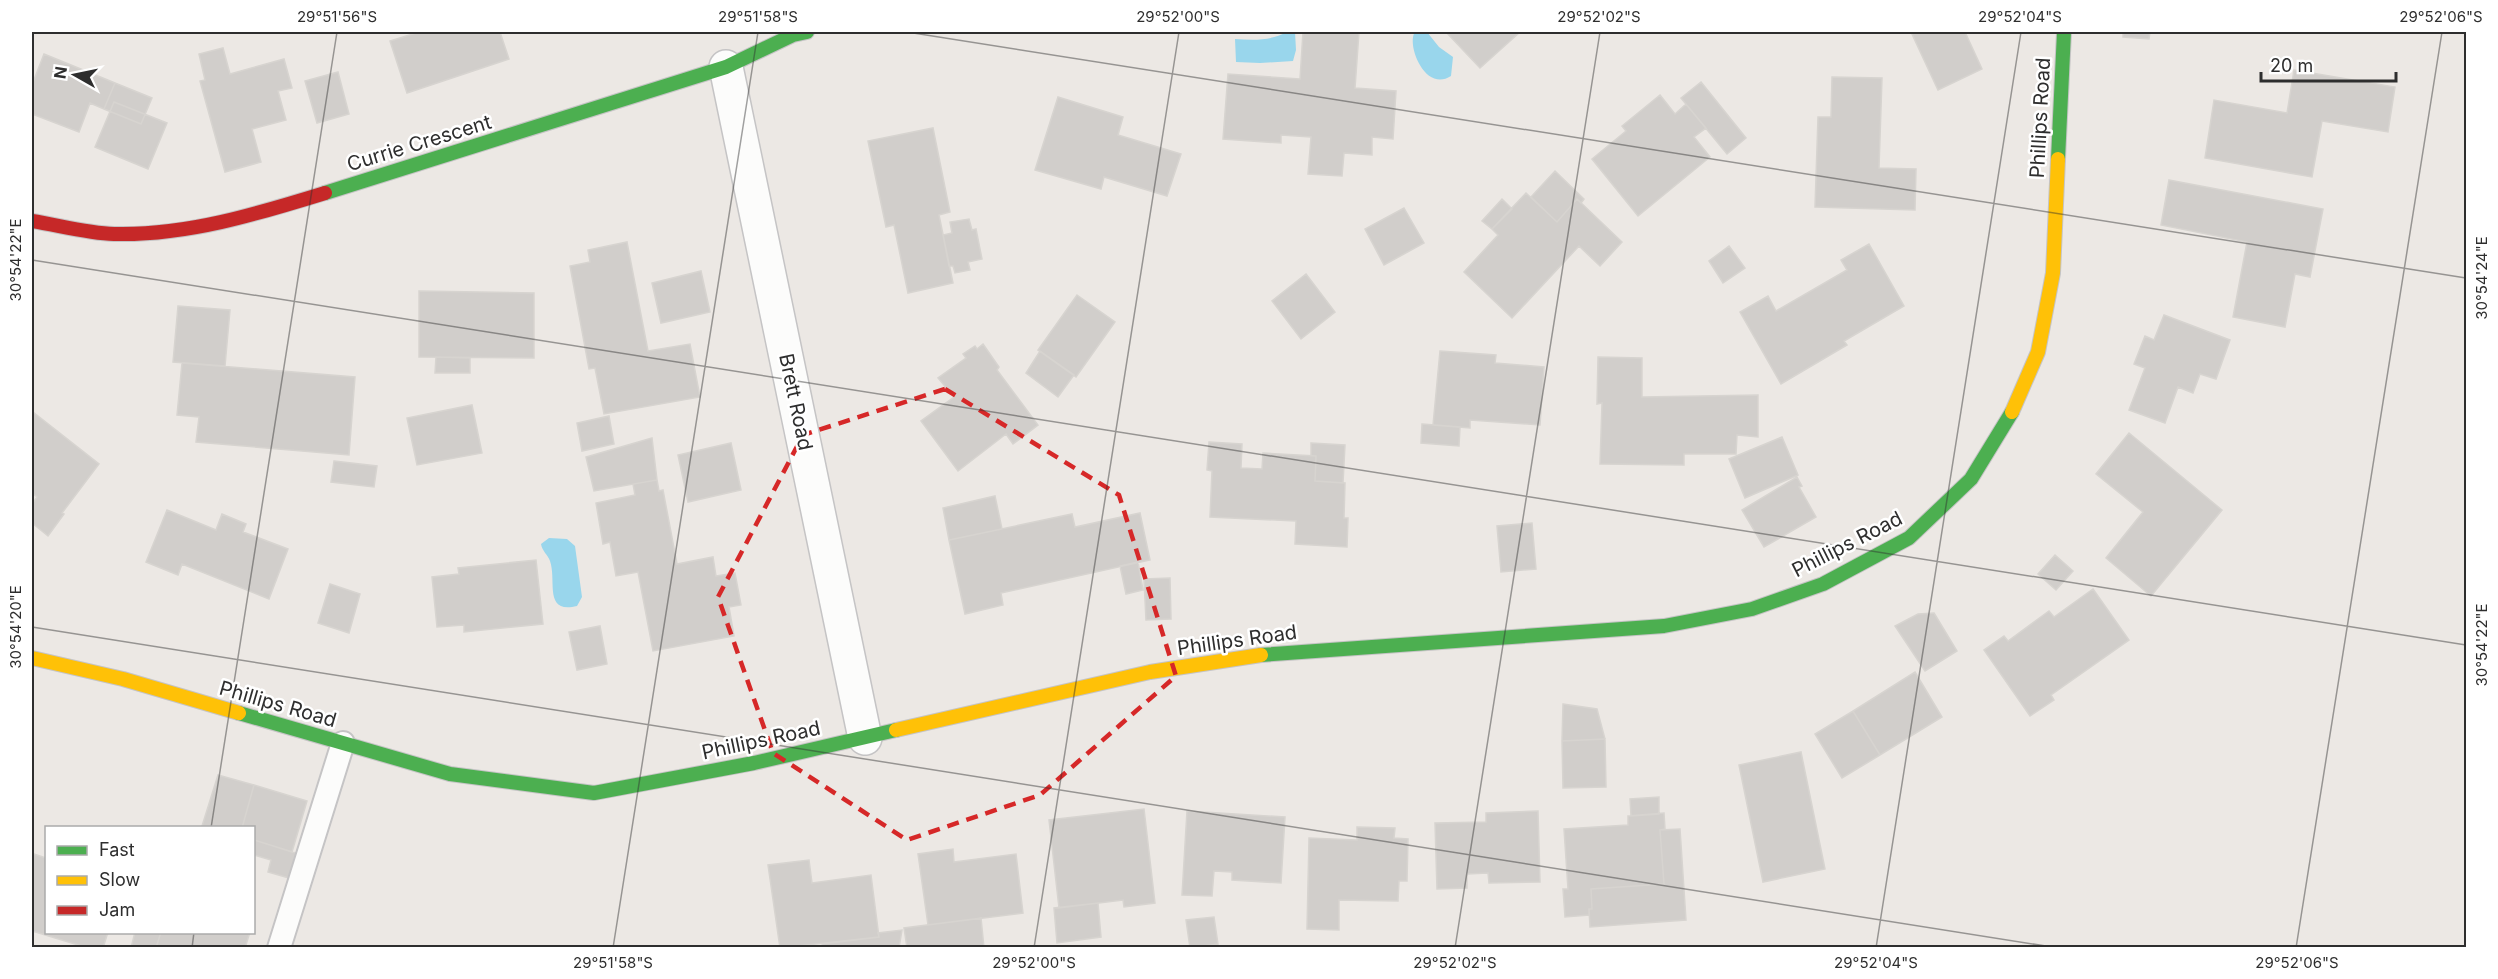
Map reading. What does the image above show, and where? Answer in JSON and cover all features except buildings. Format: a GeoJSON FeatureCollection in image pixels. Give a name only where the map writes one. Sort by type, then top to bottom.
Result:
{"type":"FeatureCollection","features":[{"type":"Feature","properties":{"kind":"street","name":"Currie Crescent"},"geometry":{"type":"LineString","coordinates":[[32,221],[113,234],[182,230],[247,217],[726,67],[794,35],[807,32]]}},
{"type":"Feature","properties":{"kind":"street","name":"Phillips Road"},"geometry":{"type":"LineString","coordinates":[[32,658],[123,679],[450,774],[594,793],[754,763],[1149,672],[1277,652],[1664,626],[1752,609],[1823,584],[1910,538],[1971,479],[2010,418],[2038,352],[2053,273],[2064,32]]}},
{"type":"Feature","properties":{"kind":"street","name":"Brett Road"},"geometry":{"type":"LineString","coordinates":[[726,67],[865,738]]}},
{"type":"Feature","properties":{"kind":"lane"},"geometry":{"type":"LineString","coordinates":[[279,948],[343,743]]}},
{"type":"Feature","properties":{"kind":"highlighted area"},"geometry":{"type":"Polygon","coordinates":[[[945,389],[1119,495],[1176,676],[1040,795],[907,840],[773,753],[718,597],[803,435],[945,389]]]}},
{"type":"Feature","properties":{"kind":"water"},"geometry":{"type":"Polygon","coordinates":[[[1295,32],[1296,50],[1293,61],[1236,62],[1235,39],[1255,40],[1295,32]]]}},
{"type":"Feature","properties":{"kind":"water"},"geometry":{"type":"Polygon","coordinates":[[[1415,32],[1427,32],[1439,47],[1453,57],[1451,76],[1442,79],[1433,78],[1426,73],[1420,65],[1413,46],[1415,32]]]}},
{"type":"Feature","properties":{"kind":"water"},"geometry":{"type":"Polygon","coordinates":[[[549,538],[567,539],[575,546],[582,597],[577,606],[566,607],[555,601],[552,569],[541,544],[549,538]]]}},
{"type":"Feature","properties":{"kind":"traffic: fast"},"geometry":{"type":"LineString","coordinates":[[325,193],[726,67],[793,35],[807,32]]}},
{"type":"Feature","properties":{"kind":"traffic: fast"},"geometry":{"type":"LineString","coordinates":[[2058,159],[2064,32]]}},
{"type":"Feature","properties":{"kind":"traffic: fast"},"geometry":{"type":"LineString","coordinates":[[1261,655],[1664,626],[1752,609],[1823,584],[1909,538],[1971,479],[2012,412]]}},
{"type":"Feature","properties":{"kind":"traffic: fast"},"geometry":{"type":"LineString","coordinates":[[239,713],[450,774],[594,793],[754,763],[896,730]]}},
{"type":"Feature","properties":{"kind":"traffic: slow"},"geometry":{"type":"LineString","coordinates":[[2012,412],[2038,352],[2053,273],[2058,159]]}},
{"type":"Feature","properties":{"kind":"traffic: slow"},"geometry":{"type":"LineString","coordinates":[[896,730],[1150,672],[1261,655]]}},
{"type":"Feature","properties":{"kind":"traffic: slow"},"geometry":{"type":"LineString","coordinates":[[32,658],[123,679],[239,713]]}},
{"type":"Feature","properties":{"kind":"traffic: jam"},"geometry":{"type":"LineString","coordinates":[[32,221],[83,231],[141,234],[221,222],[325,193]]}}]}
